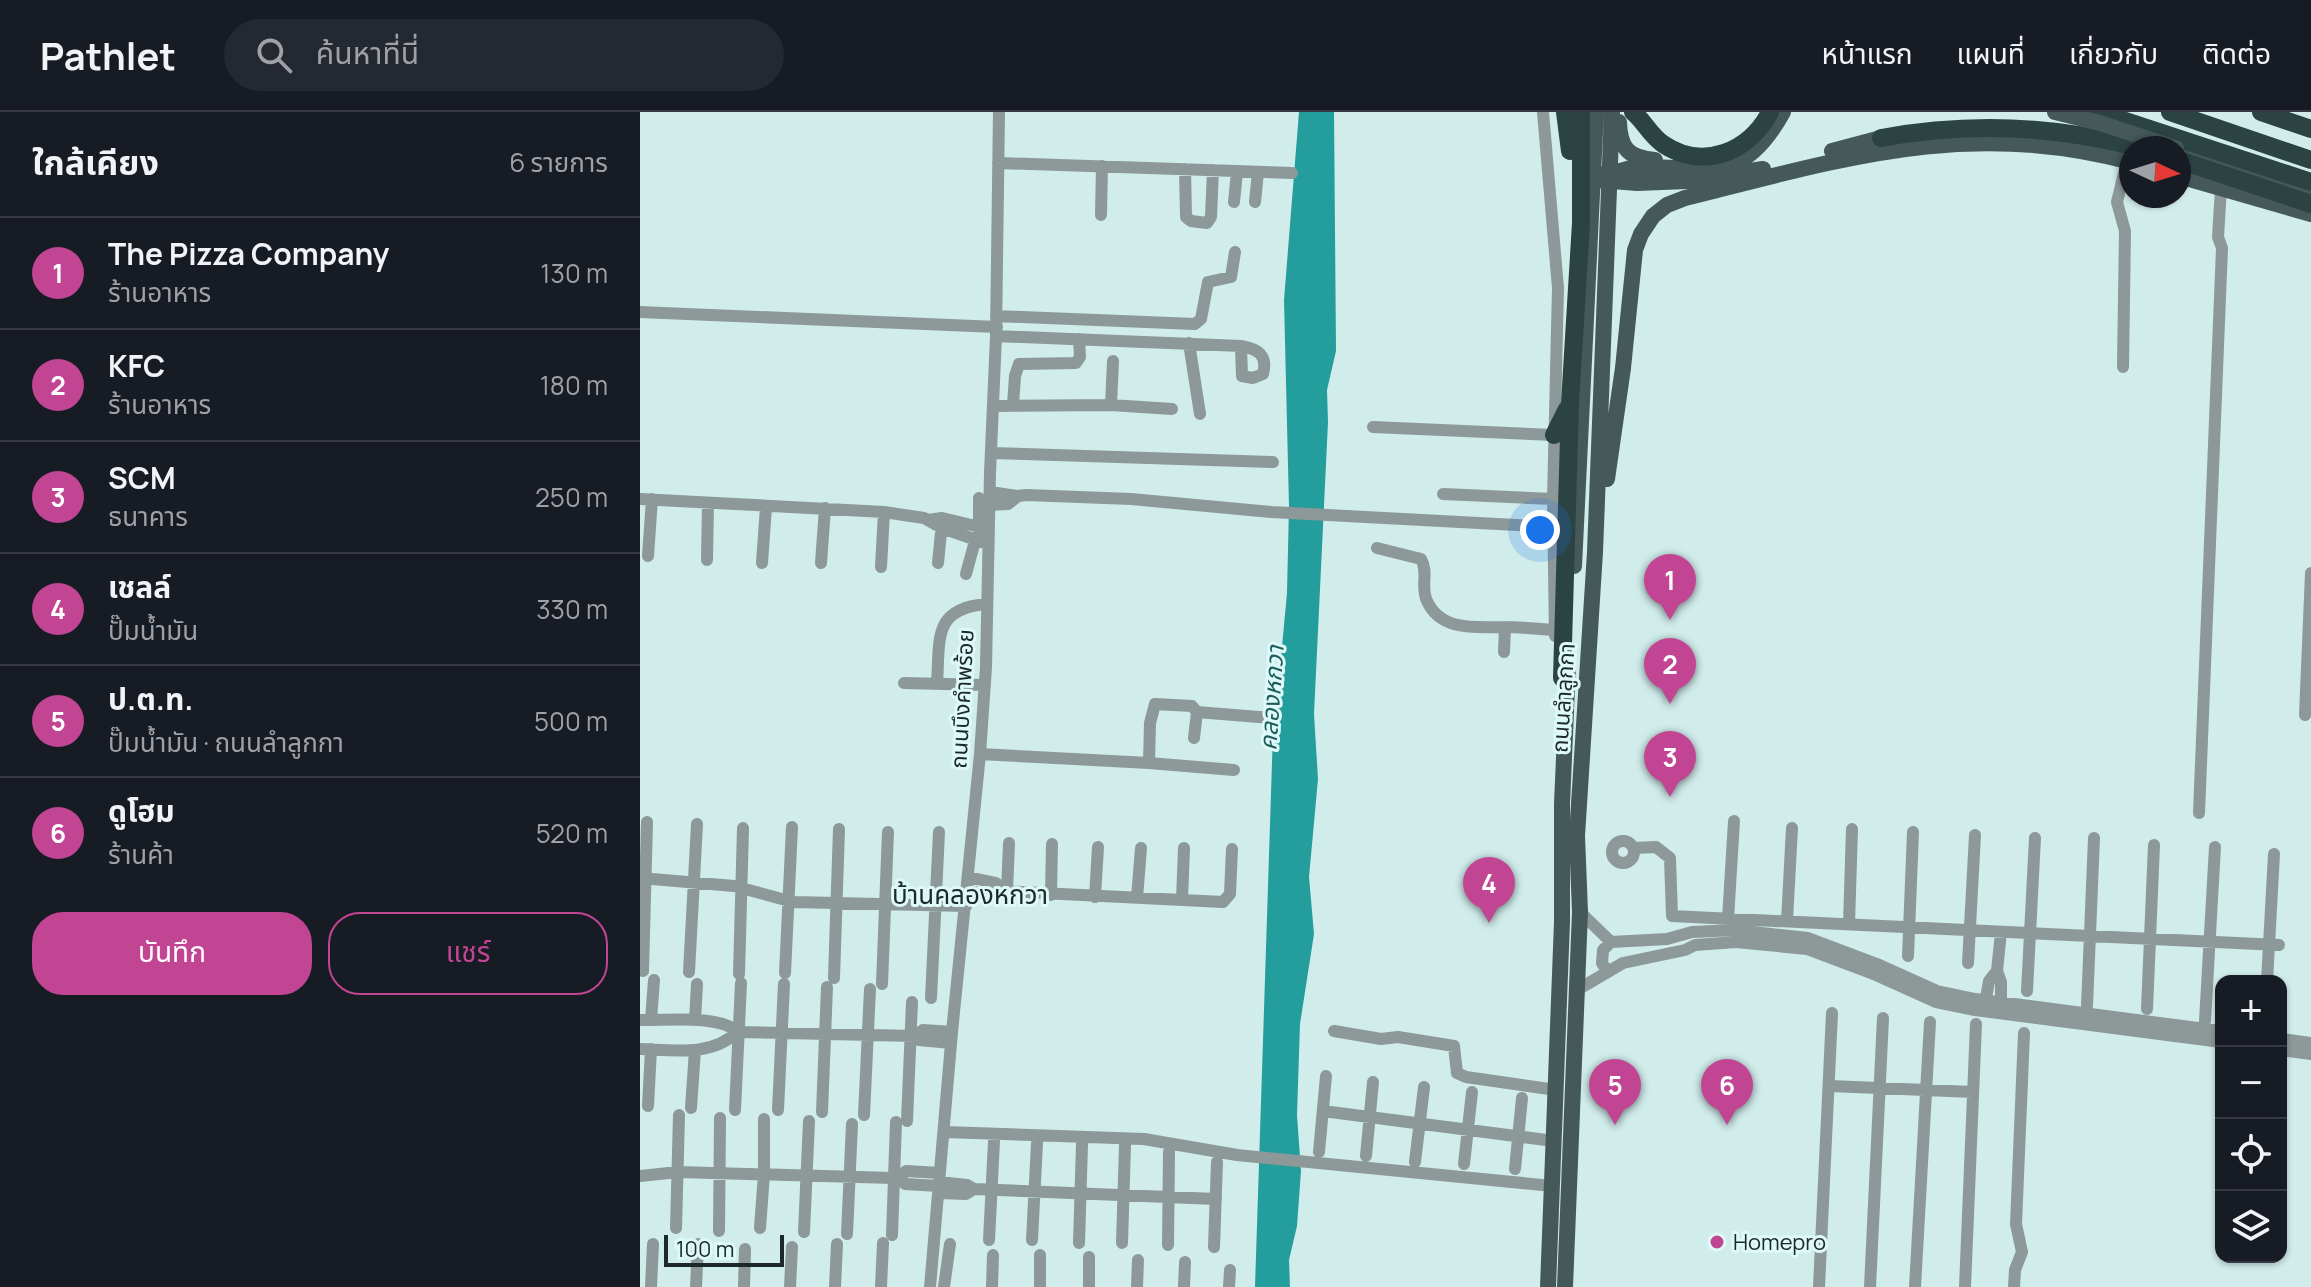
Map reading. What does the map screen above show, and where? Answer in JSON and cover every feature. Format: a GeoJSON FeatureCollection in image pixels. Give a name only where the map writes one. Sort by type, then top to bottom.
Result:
{"type":"FeatureCollection","features":[{"type":"Feature","properties":{"kind":"highway"},"geometry":{"type":"LineString","coordinates":[[1565,112],[1576,290]]}},
{"type":"Feature","properties":{"kind":"highway"},"geometry":{"type":"LineString","coordinates":[[1562,678],[1570,403],[1581,223],[1581,112]]}},
{"type":"Feature","properties":{"kind":"highway"},"geometry":{"type":"LineString","coordinates":[[1589,112],[1595,150]]}},
{"type":"Feature","properties":{"kind":"highway"},"geometry":{"type":"LineString","coordinates":[[1636,114],[1648,132],[1661,143],[1693,156],[1721,155],[1751,139],[1770,112]]}},
{"type":"Feature","properties":{"kind":"highway"},"geometry":{"type":"LineString","coordinates":[[2098,112],[2157,136]]}},
{"type":"Feature","properties":{"kind":"highway"},"geometry":{"type":"LineString","coordinates":[[2170,112],[2311,160]]}},
{"type":"Feature","properties":{"kind":"highway"},"geometry":{"type":"LineString","coordinates":[[2261,112],[2311,129]]}},
{"type":"Feature","properties":{"kind":"highway"},"geometry":{"type":"LineString","coordinates":[[1881,138],[1944,128],[2084,122],[2142,136]]}},
{"type":"Feature","properties":{"kind":"highway"},"geometry":{"type":"LineString","coordinates":[[2003,126],[2074,134],[2119,152]]}},
{"type":"Feature","properties":{"kind":"highway"},"geometry":{"type":"LineString","coordinates":[[2191,149],[2310,193]]}},
{"type":"Feature","properties":{"kind":"highway"},"geometry":{"type":"LineString","coordinates":[[2191,164],[2264,188],[2310,193]]}},
{"type":"Feature","properties":{"kind":"highway"},"geometry":{"type":"LineString","coordinates":[[1554,435],[1570,403]]}},
{"type":"Feature","properties":{"kind":"main road","name":"ถนนลำลูกกา"},"geometry":{"type":"LineString","coordinates":[[1596,112],[1595,150],[1602,177]]}},
{"type":"Feature","properties":{"kind":"main road","name":"ถนนลำลูกกา"},"geometry":{"type":"LineString","coordinates":[[1565,1287],[1580,912],[1577,836],[1596,523],[1602,177],[1612,112]]}},
{"type":"Feature","properties":{"kind":"main road"},"geometry":{"type":"LineString","coordinates":[[1619,112],[1621,140],[1633,155],[1682,168]]}},
{"type":"Feature","properties":{"kind":"main road"},"geometry":{"type":"LineString","coordinates":[[1654,175],[1682,168],[1717,169],[1743,160],[1766,140],[1783,112]]}},
{"type":"Feature","properties":{"kind":"main road"},"geometry":{"type":"LineString","coordinates":[[2055,112],[2147,136]]}},
{"type":"Feature","properties":{"kind":"main road"},"geometry":{"type":"LineString","coordinates":[[1607,479],[1624,256],[1631,228],[1641,213],[1660,198],[1881,138],[1915,146]]}},
{"type":"Feature","properties":{"kind":"main road"},"geometry":{"type":"LineString","coordinates":[[1596,523],[1607,479],[1623,368],[1634,258],[1641,234],[1653,216],[1667,205],[1826,162],[1915,146],[1982,142],[2119,155]]}},
{"type":"Feature","properties":{"kind":"main road"},"geometry":{"type":"LineString","coordinates":[[1602,177],[1654,175],[1702,179],[1761,169]]}},
{"type":"Feature","properties":{"kind":"main road"},"geometry":{"type":"LineString","coordinates":[[2191,179],[2311,214]]}},
{"type":"Feature","properties":{"kind":"main road","name":"ถนนลำลูกกา"},"geometry":{"type":"LineString","coordinates":[[1548,1287],[1567,700],[1599,263]]}},
{"type":"Feature","properties":{"kind":"main road"},"geometry":{"type":"LineString","coordinates":[[1562,678],[1567,700]]}},
{"type":"Feature","properties":{"kind":"street","name":"ถนนบึงคำพร้อย"},"geometry":{"type":"LineString","coordinates":[[930,1287],[985,685],[988,544],[981,531],[994,406],[999,112]]}},
{"type":"Feature","properties":{"kind":"street"},"geometry":{"type":"LineString","coordinates":[[1543,112],[1558,288],[1553,525],[1555,659],[1562,678]]}},
{"type":"Feature","properties":{"kind":"street"},"geometry":{"type":"LineString","coordinates":[[998,163],[1292,173]]}},
{"type":"Feature","properties":{"kind":"street"},"geometry":{"type":"LineString","coordinates":[[1101,215],[1102,166]]}},
{"type":"Feature","properties":{"kind":"street"},"geometry":{"type":"LineString","coordinates":[[1185,169],[1186,217],[1191,221],[1207,223],[1211,217],[1213,170]]}},
{"type":"Feature","properties":{"kind":"street"},"geometry":{"type":"LineString","coordinates":[[1234,202],[1237,172]]}},
{"type":"Feature","properties":{"kind":"street"},"geometry":{"type":"LineString","coordinates":[[1255,202],[1258,172]]}},
{"type":"Feature","properties":{"kind":"street"},"geometry":{"type":"LineString","coordinates":[[2199,813],[2222,248],[2226,239],[2224,189]]}},
{"type":"Feature","properties":{"kind":"street"},"geometry":{"type":"LineString","coordinates":[[2119,196],[2117,202],[2125,231],[2123,367]]}},
{"type":"Feature","properties":{"kind":"street"},"geometry":{"type":"LineString","coordinates":[[640,312],[996,326],[1195,324],[1201,321],[1208,282],[1231,277],[1235,252]]}},
{"type":"Feature","properties":{"kind":"street"},"geometry":{"type":"LineString","coordinates":[[996,326],[1079,339],[1241,346]]}},
{"type":"Feature","properties":{"kind":"street"},"geometry":{"type":"LineString","coordinates":[[1013,405],[1019,364],[1076,363],[1080,357],[1079,339]]}},
{"type":"Feature","properties":{"kind":"street"},"geometry":{"type":"LineString","coordinates":[[1189,343],[1200,414]]}},
{"type":"Feature","properties":{"kind":"street"},"geometry":{"type":"LineString","coordinates":[[1111,405],[1113,361]]}},
{"type":"Feature","properties":{"kind":"street"},"geometry":{"type":"LineString","coordinates":[[994,406],[1111,405],[1172,409]]}},
{"type":"Feature","properties":{"kind":"street"},"geometry":{"type":"LineString","coordinates":[[1373,427],[1554,435]]}},
{"type":"Feature","properties":{"kind":"street"},"geometry":{"type":"LineString","coordinates":[[991,453],[1273,462]]}},
{"type":"Feature","properties":{"kind":"street"},"geometry":{"type":"LineString","coordinates":[[1443,494],[1553,499]]}},
{"type":"Feature","properties":{"kind":"street"},"geometry":{"type":"LineString","coordinates":[[986,498],[1008,504],[1018,496],[1131,499],[1341,516],[1553,525]]}},
{"type":"Feature","properties":{"kind":"street"},"geometry":{"type":"LineString","coordinates":[[648,556],[646,499],[825,508],[884,512],[981,531],[967,571],[988,574]]}},
{"type":"Feature","properties":{"kind":"street"},"geometry":{"type":"LineString","coordinates":[[707,560],[708,503]]}},
{"type":"Feature","properties":{"kind":"street"},"geometry":{"type":"LineString","coordinates":[[762,563],[766,507]]}},
{"type":"Feature","properties":{"kind":"street"},"geometry":{"type":"LineString","coordinates":[[821,563],[825,508]]}},
{"type":"Feature","properties":{"kind":"street"},"geometry":{"type":"LineString","coordinates":[[881,567],[884,512]]}},
{"type":"Feature","properties":{"kind":"street"},"geometry":{"type":"LineString","coordinates":[[937,522],[938,563]]}},
{"type":"Feature","properties":{"kind":"street"},"geometry":{"type":"LineString","coordinates":[[1377,548],[1421,559],[1425,566],[1423,586],[1426,600],[1434,612],[1463,628],[1555,630]]}},
{"type":"Feature","properties":{"kind":"street"},"geometry":{"type":"LineString","coordinates":[[2305,715],[2311,573]]}},
{"type":"Feature","properties":{"kind":"street"},"geometry":{"type":"LineString","coordinates":[[937,684],[941,630],[947,617],[970,605],[987,604]]}},
{"type":"Feature","properties":{"kind":"street"},"geometry":{"type":"LineString","coordinates":[[1504,652],[1505,627]]}},
{"type":"Feature","properties":{"kind":"street"},"geometry":{"type":"LineString","coordinates":[[904,683],[985,685]]}},
{"type":"Feature","properties":{"kind":"street"},"geometry":{"type":"LineString","coordinates":[[1149,763],[1150,723],[1155,704],[1192,706],[1197,712],[1271,718]]}},
{"type":"Feature","properties":{"kind":"street"},"geometry":{"type":"LineString","coordinates":[[1194,738],[1197,712]]}},
{"type":"Feature","properties":{"kind":"street"},"geometry":{"type":"LineString","coordinates":[[980,754],[1234,770]]}},
{"type":"Feature","properties":{"kind":"street"},"geometry":{"type":"LineString","coordinates":[[1728,919],[1734,821]]}},
{"type":"Feature","properties":{"kind":"street"},"geometry":{"type":"LineString","coordinates":[[643,971],[647,822]]}},
{"type":"Feature","properties":{"kind":"street"},"geometry":{"type":"LineString","coordinates":[[689,972],[697,824]]}},
{"type":"Feature","properties":{"kind":"street"},"geometry":{"type":"LineString","coordinates":[[778,1110],[792,827]]}},
{"type":"Feature","properties":{"kind":"street"},"geometry":{"type":"LineString","coordinates":[[735,1110],[743,828]]}},
{"type":"Feature","properties":{"kind":"street"},"geometry":{"type":"LineString","coordinates":[[1787,921],[1792,828]]}},
{"type":"Feature","properties":{"kind":"street"},"geometry":{"type":"LineString","coordinates":[[822,1112],[839,829]]}},
{"type":"Feature","properties":{"kind":"street"},"geometry":{"type":"LineString","coordinates":[[1849,924],[1852,829]]}},
{"type":"Feature","properties":{"kind":"street"},"geometry":{"type":"LineString","coordinates":[[864,1115],[868,1035],[876,987],[888,832]]}},
{"type":"Feature","properties":{"kind":"street"},"geometry":{"type":"LineString","coordinates":[[931,998],[939,832]]}},
{"type":"Feature","properties":{"kind":"street"},"geometry":{"type":"LineString","coordinates":[[1908,956],[1913,832]]}},
{"type":"Feature","properties":{"kind":"street"},"geometry":{"type":"LineString","coordinates":[[1968,963],[1975,835]]}},
{"type":"Feature","properties":{"kind":"street"},"geometry":{"type":"LineString","coordinates":[[2027,991],[2035,838]]}},
{"type":"Feature","properties":{"kind":"street"},"geometry":{"type":"LineString","coordinates":[[2087,1006],[2094,838]]}},
{"type":"Feature","properties":{"kind":"street"},"geometry":{"type":"LineString","coordinates":[[1005,891],[1009,843]]}},
{"type":"Feature","properties":{"kind":"street"},"geometry":{"type":"LineString","coordinates":[[1051,895],[1052,844]]}},
{"type":"Feature","properties":{"kind":"street"},"geometry":{"type":"LineString","coordinates":[[2147,1009],[2154,845]]}},
{"type":"Feature","properties":{"kind":"street"},"geometry":{"type":"LineString","coordinates":[[1095,897],[1098,847]]}},
{"type":"Feature","properties":{"kind":"street"},"geometry":{"type":"LineString","coordinates":[[1634,848],[1656,847],[1670,858],[1672,916],[2274,945]]}},
{"type":"Feature","properties":{"kind":"street"},"geometry":{"type":"LineString","coordinates":[[2205,1021],[2215,847]]}},
{"type":"Feature","properties":{"kind":"street"},"geometry":{"type":"LineString","coordinates":[[1137,898],[1141,848]]}},
{"type":"Feature","properties":{"kind":"street"},"geometry":{"type":"LineString","coordinates":[[1182,900],[1184,848]]}},
{"type":"Feature","properties":{"kind":"street"},"geometry":{"type":"LineString","coordinates":[[967,891],[995,895],[1005,891],[1223,902],[1228,899],[1232,879],[1232,849]]}},
{"type":"Feature","properties":{"kind":"street"},"geometry":{"type":"LineString","coordinates":[[2268,975],[2274,945],[2274,854]]}},
{"type":"Feature","properties":{"kind":"street"},"geometry":{"type":"LineString","coordinates":[[968,877],[996,883],[1005,891]]}},
{"type":"Feature","properties":{"kind":"street"},"geometry":{"type":"LineString","coordinates":[[644,878],[740,887],[788,900],[966,906]]}},
{"type":"Feature","properties":{"kind":"street"},"geometry":{"type":"LineString","coordinates":[[1580,912],[1611,942],[1640,942],[1680,937],[1692,932],[1735,930],[1808,938],[1936,1002],[2139,1026],[2215,1041]]}},
{"type":"Feature","properties":{"kind":"street"},"geometry":{"type":"LineString","coordinates":[[2001,932],[1997,971],[2001,982],[2001,1008]]}},
{"type":"Feature","properties":{"kind":"street"},"geometry":{"type":"LineString","coordinates":[[1680,937],[1685,950]]}},
{"type":"Feature","properties":{"kind":"street"},"geometry":{"type":"LineString","coordinates":[[1607,971],[1602,963],[1603,950],[1611,942]]}},
{"type":"Feature","properties":{"kind":"street"},"geometry":{"type":"LineString","coordinates":[[1640,942],[1641,958]]}},
{"type":"Feature","properties":{"kind":"street"},"geometry":{"type":"LineString","coordinates":[[1577,990],[1607,971],[1641,958],[1685,950],[1695,945],[1736,942],[1777,945],[1859,962]]}},
{"type":"Feature","properties":{"kind":"street"},"geometry":{"type":"LineString","coordinates":[[1985,1006],[1989,981],[1997,971]]}},
{"type":"Feature","properties":{"kind":"street"},"geometry":{"type":"LineString","coordinates":[[654,980],[646,1020],[729,1024],[738,1031]]}},
{"type":"Feature","properties":{"kind":"street"},"geometry":{"type":"LineString","coordinates":[[695,1020],[697,984]]}},
{"type":"Feature","properties":{"kind":"street"},"geometry":{"type":"LineString","coordinates":[[881,1287],[913,1036],[912,1002]]}},
{"type":"Feature","properties":{"kind":"street"},"geometry":{"type":"LineString","coordinates":[[1819,1287],[1832,1013]]}},
{"type":"Feature","properties":{"kind":"street"},"geometry":{"type":"LineString","coordinates":[[1870,1287],[1883,1018]]}},
{"type":"Feature","properties":{"kind":"street"},"geometry":{"type":"LineString","coordinates":[[1915,1287],[1930,1022]]}},
{"type":"Feature","properties":{"kind":"street"},"geometry":{"type":"LineString","coordinates":[[1965,1287],[1976,1024]]}},
{"type":"Feature","properties":{"kind":"street"},"geometry":{"type":"LineString","coordinates":[[2139,1026],[2215,1031]]}},
{"type":"Feature","properties":{"kind":"street"},"geometry":{"type":"LineString","coordinates":[[648,1106],[645,1049],[695,1050],[718,1045],[738,1031],[913,1036],[919,1040],[952,1037]]}},
{"type":"Feature","properties":{"kind":"street"},"geometry":{"type":"LineString","coordinates":[[1334,1031],[1381,1039],[1398,1037],[1446,1043],[1454,1046],[1457,1073],[1466,1077],[1556,1090]]}},
{"type":"Feature","properties":{"kind":"street"},"geometry":{"type":"LineString","coordinates":[[2014,1287],[2015,1270],[2022,1252],[2016,1224],[2024,1033]]}},
{"type":"Feature","properties":{"kind":"street"},"geometry":{"type":"LineString","coordinates":[[2287,1040],[2311,1043]]}},
{"type":"Feature","properties":{"kind":"street"},"geometry":{"type":"LineString","coordinates":[[691,1108],[695,1050]]}},
{"type":"Feature","properties":{"kind":"street"},"geometry":{"type":"LineString","coordinates":[[2287,1051],[2311,1054]]}},
{"type":"Feature","properties":{"kind":"street"},"geometry":{"type":"LineString","coordinates":[[1318,1157],[1326,1076]]}},
{"type":"Feature","properties":{"kind":"street"},"geometry":{"type":"LineString","coordinates":[[1366,1156],[1373,1082]]}},
{"type":"Feature","properties":{"kind":"street"},"geometry":{"type":"LineString","coordinates":[[1830,1086],[1973,1092]]}},
{"type":"Feature","properties":{"kind":"street"},"geometry":{"type":"LineString","coordinates":[[1415,1162],[1424,1087]]}},
{"type":"Feature","properties":{"kind":"street"},"geometry":{"type":"LineString","coordinates":[[1464,1164],[1472,1092]]}},
{"type":"Feature","properties":{"kind":"street"},"geometry":{"type":"LineString","coordinates":[[1515,1169],[1522,1098]]}},
{"type":"Feature","properties":{"kind":"street"},"geometry":{"type":"LineString","coordinates":[[1323,1111],[1554,1141]]}},
{"type":"Feature","properties":{"kind":"street"},"geometry":{"type":"LineString","coordinates":[[676,1228],[679,1115]]}},
{"type":"Feature","properties":{"kind":"street"},"geometry":{"type":"LineString","coordinates":[[719,1231],[720,1118]]}},
{"type":"Feature","properties":{"kind":"street"},"geometry":{"type":"LineString","coordinates":[[760,1228],[764,1119]]}},
{"type":"Feature","properties":{"kind":"street"},"geometry":{"type":"LineString","coordinates":[[804,1232],[809,1121]]}},
{"type":"Feature","properties":{"kind":"street"},"geometry":{"type":"LineString","coordinates":[[847,1234],[852,1124]]}},
{"type":"Feature","properties":{"kind":"street"},"geometry":{"type":"LineString","coordinates":[[944,1132],[1144,1139],[1237,1155],[1318,1157],[1553,1186]]}},
{"type":"Feature","properties":{"kind":"street"},"geometry":{"type":"LineString","coordinates":[[989,1240],[994,1141]]}},
{"type":"Feature","properties":{"kind":"street"},"geometry":{"type":"LineString","coordinates":[[1032,1240],[1037,1143]]}},
{"type":"Feature","properties":{"kind":"street"},"geometry":{"type":"LineString","coordinates":[[1079,1243],[1082,1144]]}},
{"type":"Feature","properties":{"kind":"street"},"geometry":{"type":"LineString","coordinates":[[1122,1243],[1125,1145]]}},
{"type":"Feature","properties":{"kind":"street"},"geometry":{"type":"LineString","coordinates":[[1168,1245],[1169,1152]]}},
{"type":"Feature","properties":{"kind":"street"},"geometry":{"type":"LineString","coordinates":[[1214,1247],[1217,1162]]}},
{"type":"Feature","properties":{"kind":"street"},"geometry":{"type":"LineString","coordinates":[[640,1176],[678,1172],[850,1175],[896,1177],[905,1184],[939,1184],[966,1194],[974,1189],[1216,1199]]}},
{"type":"Feature","properties":{"kind":"street"},"geometry":{"type":"LineString","coordinates":[[651,1287],[653,1244]]}},
{"type":"Feature","properties":{"kind":"street"},"geometry":{"type":"LineString","coordinates":[[696,1287],[698,1244]]}},
{"type":"Feature","properties":{"kind":"street"},"geometry":{"type":"LineString","coordinates":[[835,1287],[837,1244]]}},
{"type":"Feature","properties":{"kind":"street"},"geometry":{"type":"LineString","coordinates":[[944,1287],[950,1244]]}},
{"type":"Feature","properties":{"kind":"street"},"geometry":{"type":"LineString","coordinates":[[790,1287],[792,1247]]}},
{"type":"Feature","properties":{"kind":"street"},"geometry":{"type":"LineString","coordinates":[[744,1287],[745,1249]]}},
{"type":"Feature","properties":{"kind":"street"},"geometry":{"type":"LineString","coordinates":[[992,1287],[993,1255]]}},
{"type":"Feature","properties":{"kind":"street"},"geometry":{"type":"LineString","coordinates":[[1040,1255],[1040,1287]]}},
{"type":"Feature","properties":{"kind":"street"},"geometry":{"type":"LineString","coordinates":[[1089,1257],[1089,1287]]}},
{"type":"Feature","properties":{"kind":"street"},"geometry":{"type":"LineString","coordinates":[[1137,1287],[1138,1260]]}},
{"type":"Feature","properties":{"kind":"street"},"geometry":{"type":"LineString","coordinates":[[1184,1287],[1185,1262]]}},
{"type":"Feature","properties":{"kind":"street"},"geometry":{"type":"LineString","coordinates":[[1229,1287],[1230,1270]]}},
{"type":"Feature","properties":{"kind":"water"},"geometry":{"type":"Polygon","coordinates":[[[1299,112],[1334,112],[1336,351],[1327,390],[1314,714],[1318,779],[1309,877],[1314,934],[1300,1024],[1297,1115],[1301,1171],[1297,1226],[1289,1260],[1290,1287],[1255,1287],[1274,701],[1287,593],[1289,506],[1284,300],[1299,112]]]}},
{"type":"Feature","properties":{"kind":"place","name":"The Pizza Company"},"geometry":{"type":"Point","coordinates":[1670,620]}},
{"type":"Feature","properties":{"kind":"place","name":"KFC"},"geometry":{"type":"Point","coordinates":[1670,704]}},
{"type":"Feature","properties":{"kind":"place","name":"SCM"},"geometry":{"type":"Point","coordinates":[1670,797]}},
{"type":"Feature","properties":{"kind":"place","name":"เชลล์"},"geometry":{"type":"Point","coordinates":[1489,923]}},
{"type":"Feature","properties":{"kind":"place","name":"ป.ต.ท."},"geometry":{"type":"Point","coordinates":[1615,1125]}},
{"type":"Feature","properties":{"kind":"place","name":"ดูโฮม"},"geometry":{"type":"Point","coordinates":[1727,1125]}},
{"type":"Feature","properties":{"kind":"place","name":"Homepro"},"geometry":{"type":"Point","coordinates":[1717,1242]}},
{"type":"Feature","properties":{"kind":"district","name":"บ้านคลองหกวา"},"geometry":{"type":"Point","coordinates":[970,895]}},
{"type":"Feature","properties":{"kind":"water label","name":"คลองหกวา"},"geometry":{"type":"Point","coordinates":[1272,698]}}]}
